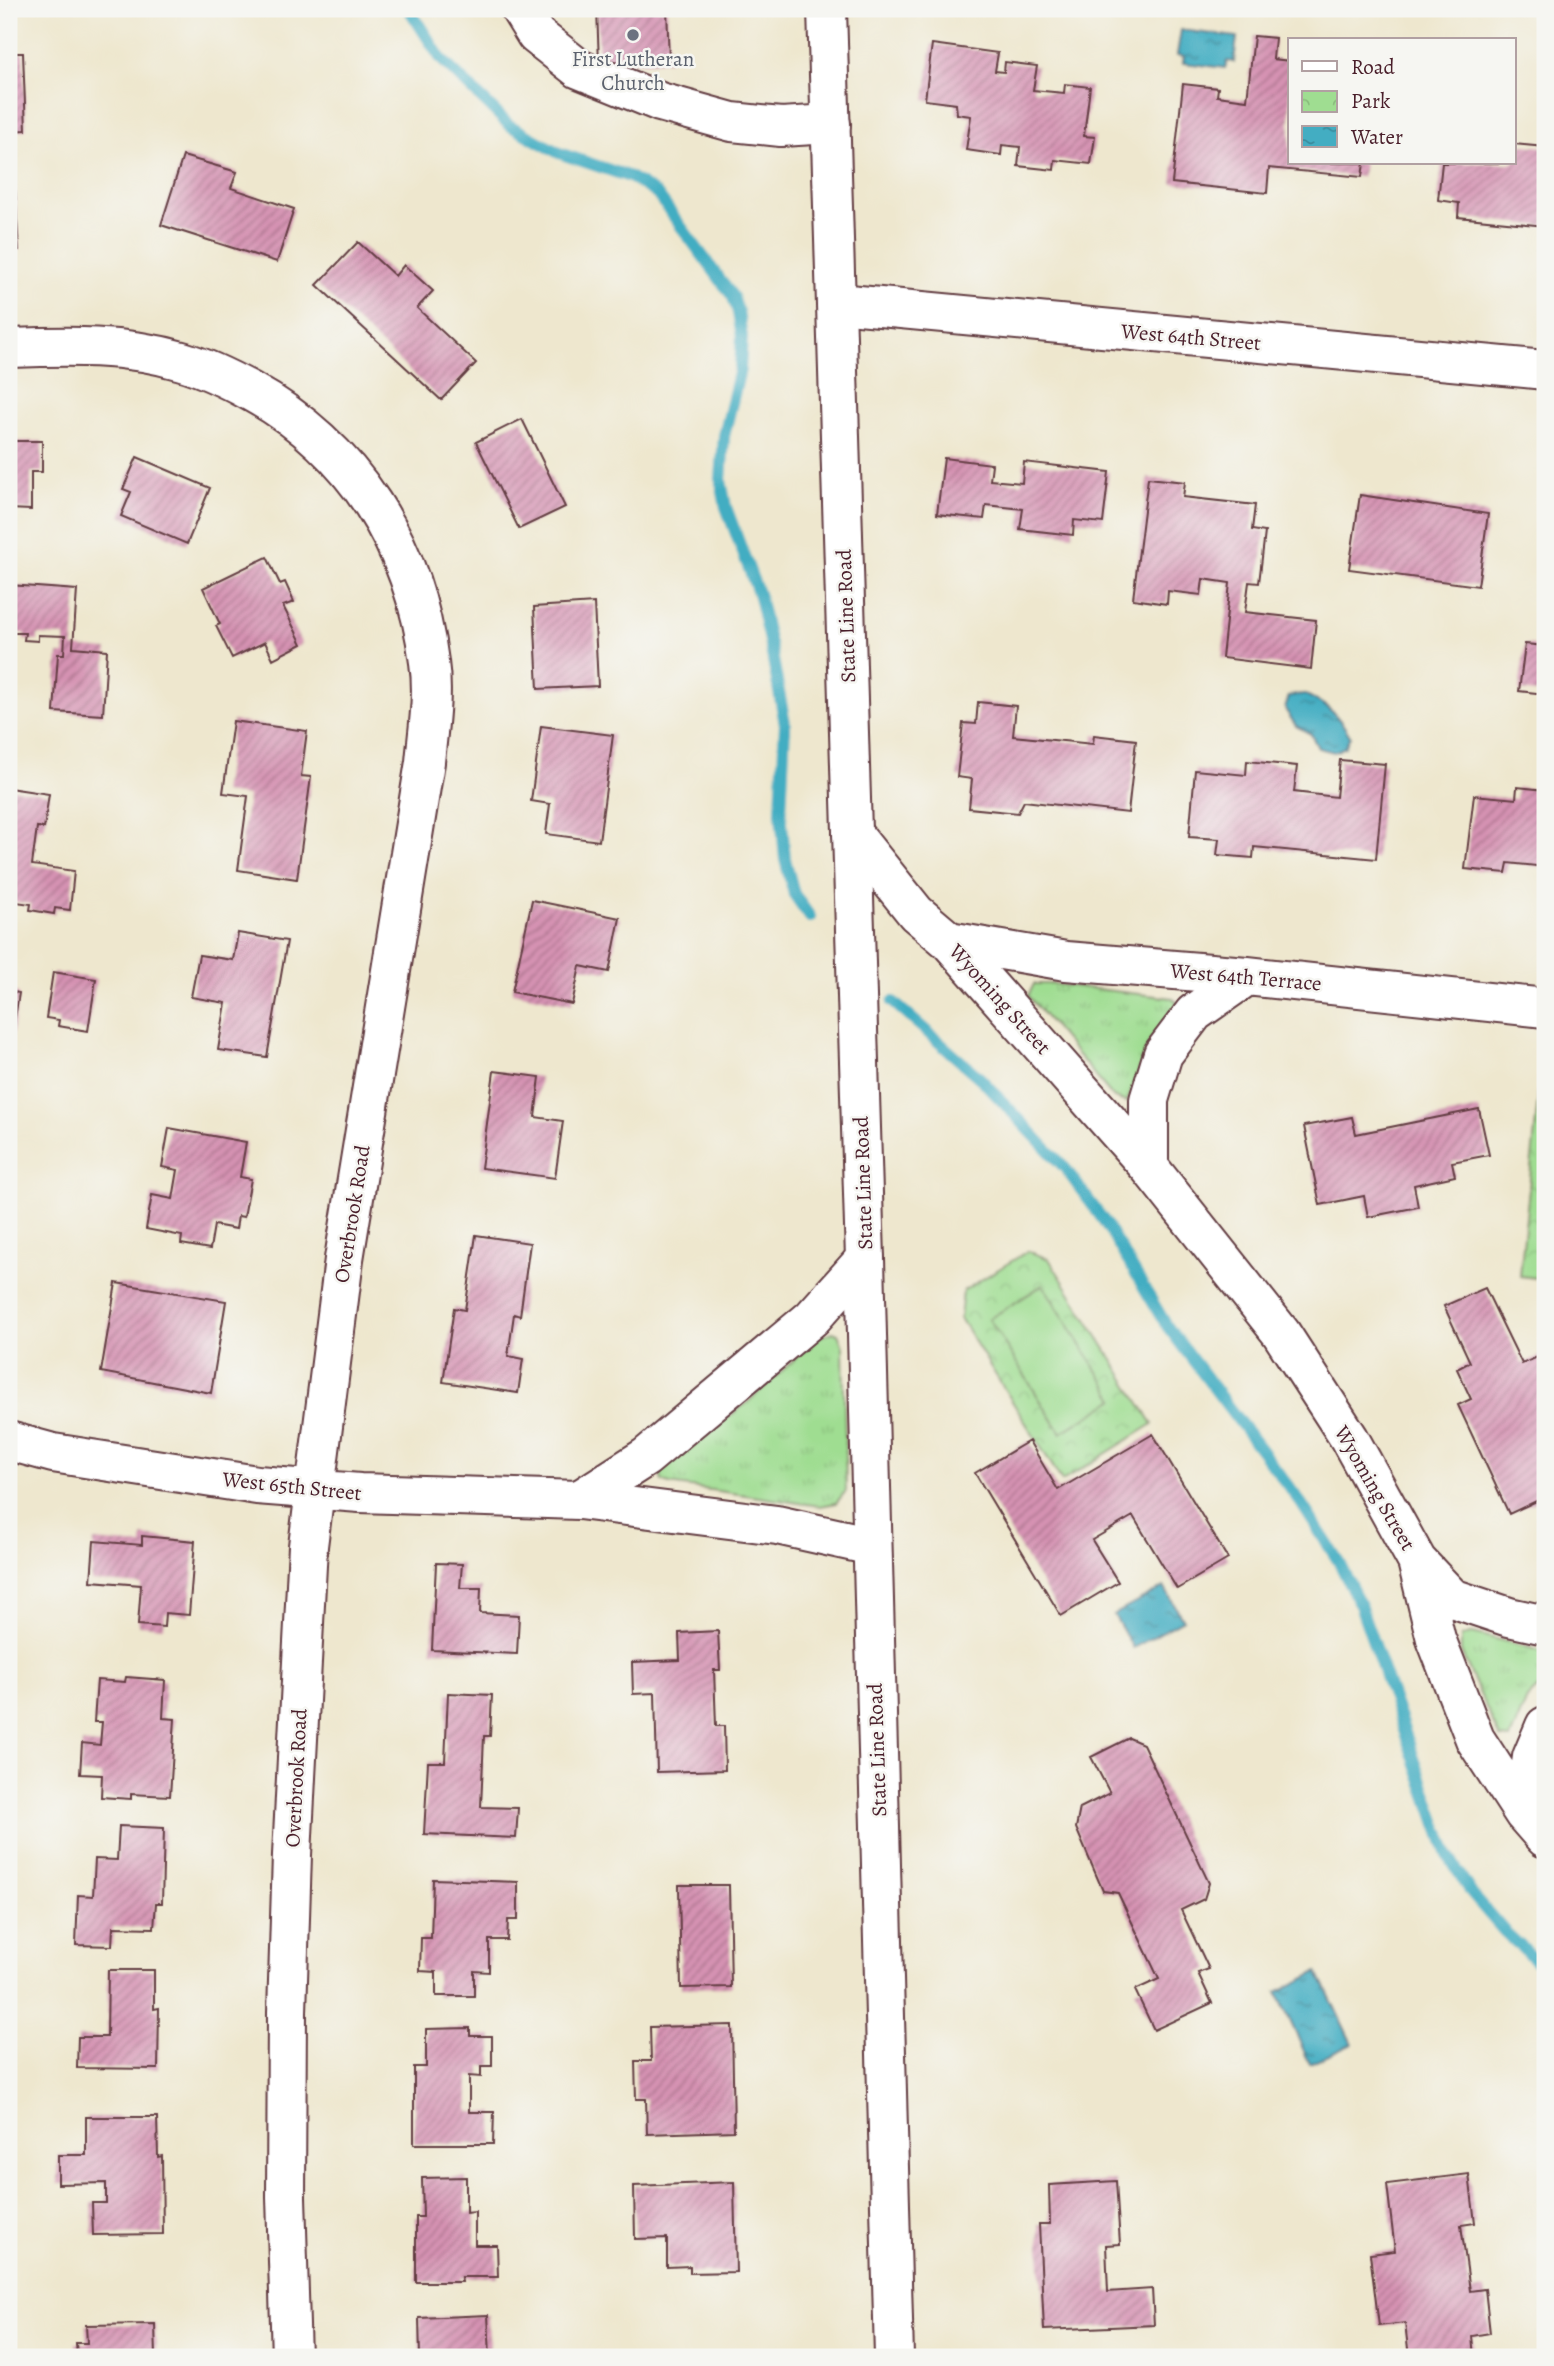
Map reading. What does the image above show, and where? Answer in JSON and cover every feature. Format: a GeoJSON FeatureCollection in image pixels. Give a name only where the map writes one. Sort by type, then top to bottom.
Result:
{"type":"FeatureCollection","features":[{"type":"Feature","properties":{"kind":"street"},"geometry":{"type":"LineString","coordinates":[[520,9],[536,35],[579,69],[660,102],[732,122],[781,127],[831,124]]}},
{"type":"Feature","properties":{"kind":"street","name":"State Line Road"},"geometry":{"type":"LineString","coordinates":[[827,9],[838,303],[894,2357]]}},
{"type":"Feature","properties":{"kind":"street","name":"West 64th Street"},"geometry":{"type":"LineString","coordinates":[[838,303],[1545,370]]}},
{"type":"Feature","properties":{"kind":"street","name":"Overbrook Road"},"geometry":{"type":"LineString","coordinates":[[9,348],[112,347],[148,352],[183,361],[224,377],[282,408],[313,433],[342,462],[383,517],[400,554],[423,623],[430,665],[431,706],[425,762],[346,1246],[308,1546],[287,2012],[286,2197],[291,2357]]}},
{"type":"Feature","properties":{"kind":"street","name":"Wyoming Street"},"geometry":{"type":"LineString","coordinates":[[852,833],[916,913],[948,941],[1149,1167],[1281,1333],[1349,1438],[1417,1561],[1436,1639],[1475,1739],[1535,1826]]}},
{"type":"Feature","properties":{"kind":"street","name":"West 64th Terrace"},"geometry":{"type":"LineString","coordinates":[[948,941],[1066,961],[1247,976],[1545,1008]]}},
{"type":"Feature","properties":{"kind":"street"},"geometry":{"type":"LineString","coordinates":[[1149,1167],[1149,1100],[1163,1054],[1194,1013],[1247,976]]}},
{"type":"Feature","properties":{"kind":"street"},"geometry":{"type":"LineString","coordinates":[[579,1500],[646,1457],[791,1336],[812,1318],[865,1259]]}},
{"type":"Feature","properties":{"kind":"street","name":"West 65th Street"},"geometry":{"type":"LineString","coordinates":[[9,1441],[53,1452],[257,1485],[360,1493],[579,1500],[777,1525],[872,1546]]}},
{"type":"Feature","properties":{"kind":"street"},"geometry":{"type":"LineString","coordinates":[[1417,1561],[1452,1598],[1509,1617],[1545,1625]]}},
{"type":"Feature","properties":{"kind":"street"},"geometry":{"type":"LineString","coordinates":[[1535,1826],[1532,1757],[1545,1726]]}},
{"type":"Feature","properties":{"kind":"green space"},"geometry":{"type":"Polygon","coordinates":[[[1034,984],[1173,998],[1180,1006],[1151,1040],[1126,1102],[1114,1098],[1028,996],[1034,984]]]}},
{"type":"Feature","properties":{"kind":"green space"},"geometry":{"type":"Polygon","coordinates":[[[1541,1071],[1545,1072],[1545,1279],[1520,1276],[1541,1071]]]}},
{"type":"Feature","properties":{"kind":"green space"},"geometry":{"type":"Polygon","coordinates":[[[1028,1251],[1049,1259],[1153,1424],[1062,1481],[960,1318],[963,1291],[1028,1251]]]}},
{"type":"Feature","properties":{"kind":"green space"},"geometry":{"type":"Polygon","coordinates":[[[1043,1285],[1115,1399],[1061,1433],[989,1319],[1043,1285]]]}},
{"type":"Feature","properties":{"kind":"green space"},"geometry":{"type":"Polygon","coordinates":[[[833,1332],[838,1334],[843,1347],[846,1491],[836,1503],[820,1506],[662,1481],[660,1472],[663,1466],[747,1403],[819,1337],[833,1332]]]}},
{"type":"Feature","properties":{"kind":"green space"},"geometry":{"type":"Polygon","coordinates":[[[1473,1633],[1545,1652],[1545,1681],[1527,1699],[1510,1739],[1500,1738],[1461,1652],[1461,1637],[1473,1633]]]}},
{"type":"Feature","properties":{"kind":"water"},"geometry":{"type":"Polygon","coordinates":[[[1181,30],[1237,37],[1234,62],[1227,61],[1225,68],[1183,63],[1184,56],[1177,55],[1181,30]]]}},
{"type":"Feature","properties":{"kind":"water"},"geometry":{"type":"Polygon","coordinates":[[[1304,694],[1325,706],[1341,721],[1350,736],[1345,747],[1334,752],[1318,748],[1311,734],[1296,726],[1285,709],[1289,696],[1304,694]]]}},
{"type":"Feature","properties":{"kind":"water"},"geometry":{"type":"Polygon","coordinates":[[[1164,1587],[1183,1620],[1133,1648],[1114,1615],[1164,1587]]]}},
{"type":"Feature","properties":{"kind":"water"},"geometry":{"type":"Polygon","coordinates":[[[1318,1972],[1352,2044],[1310,2064],[1277,1992],[1318,1972]]]}},
{"type":"Feature","properties":{"kind":"building","name":"First Lutheran Church"},"geometry":{"type":"Polygon","coordinates":[[[597,9],[667,9],[669,61],[599,63],[597,9]]]}},
{"type":"Feature","properties":{"kind":"building"},"geometry":{"type":"Polygon","coordinates":[[[1254,36],[1275,38],[1273,59],[1288,61],[1288,164],[1364,164],[1362,177],[1269,168],[1267,193],[1172,183],[1183,84],[1218,88],[1217,96],[1247,100],[1254,36]]]}},
{"type":"Feature","properties":{"kind":"building"},"geometry":{"type":"Polygon","coordinates":[[[932,44],[998,53],[995,71],[1004,72],[1005,62],[1037,66],[1033,90],[1064,93],[1065,84],[1090,87],[1084,136],[1095,137],[1091,164],[1055,160],[1054,170],[1018,166],[1020,147],[1002,145],[1001,155],[966,150],[971,116],[957,114],[956,104],[925,100],[932,44]]]}},
{"type":"Feature","properties":{"kind":"building"},"geometry":{"type":"Polygon","coordinates":[[[9,53],[23,53],[26,130],[9,131],[9,53]]]}},
{"type":"Feature","properties":{"kind":"building"},"geometry":{"type":"Polygon","coordinates":[[[1516,144],[1545,147],[1545,226],[1458,217],[1459,203],[1438,200],[1442,164],[1516,164],[1516,144]]]}},
{"type":"Feature","properties":{"kind":"building"},"geometry":{"type":"Polygon","coordinates":[[[183,156],[237,172],[231,188],[294,209],[277,262],[161,225],[183,156]]]}},
{"type":"Feature","properties":{"kind":"building"},"geometry":{"type":"Polygon","coordinates":[[[9,173],[14,173],[19,250],[9,251],[9,173]]]}},
{"type":"Feature","properties":{"kind":"building"},"geometry":{"type":"Polygon","coordinates":[[[358,242],[395,276],[404,265],[433,291],[417,308],[476,363],[441,400],[317,285],[358,242]]]}},
{"type":"Feature","properties":{"kind":"building"},"geometry":{"type":"Polygon","coordinates":[[[522,419],[565,507],[519,529],[476,442],[522,419]]]}},
{"type":"Feature","properties":{"kind":"building"},"geometry":{"type":"Polygon","coordinates":[[[9,441],[42,441],[42,472],[31,472],[31,510],[9,509],[9,441]]]}},
{"type":"Feature","properties":{"kind":"building"},"geometry":{"type":"Polygon","coordinates":[[[137,457],[210,488],[187,544],[121,516],[131,492],[123,489],[137,457]]]}},
{"type":"Feature","properties":{"kind":"building"},"geometry":{"type":"Polygon","coordinates":[[[944,458],[992,464],[990,480],[1022,483],[1024,462],[1109,472],[1103,523],[1074,520],[1073,535],[1020,529],[1023,509],[986,505],[984,519],[937,514],[944,458]]]}},
{"type":"Feature","properties":{"kind":"building"},"geometry":{"type":"Polygon","coordinates":[[[1148,478],[1185,482],[1183,497],[1255,505],[1252,530],[1265,532],[1259,583],[1249,582],[1245,612],[1316,620],[1311,669],[1222,658],[1230,583],[1203,579],[1201,595],[1168,591],[1167,604],[1133,599],[1148,478]]]}},
{"type":"Feature","properties":{"kind":"building"},"geometry":{"type":"Polygon","coordinates":[[[1360,495],[1488,514],[1478,586],[1349,569],[1360,495]]]}},
{"type":"Feature","properties":{"kind":"building"},"geometry":{"type":"Polygon","coordinates":[[[267,557],[280,584],[285,582],[294,602],[283,606],[302,644],[273,659],[265,642],[232,658],[216,626],[220,624],[203,588],[267,557]]]}},
{"type":"Feature","properties":{"kind":"building"},"geometry":{"type":"Polygon","coordinates":[[[9,585],[77,590],[73,647],[107,650],[103,715],[54,712],[58,654],[64,654],[65,636],[38,635],[38,641],[24,640],[25,633],[12,633],[9,642],[9,585]]]}},
{"type":"Feature","properties":{"kind":"building"},"geometry":{"type":"Polygon","coordinates":[[[594,603],[598,686],[538,689],[534,607],[594,603]]]}},
{"type":"Feature","properties":{"kind":"building"},"geometry":{"type":"Polygon","coordinates":[[[1525,644],[1545,646],[1545,694],[1519,691],[1525,644]]]}},
{"type":"Feature","properties":{"kind":"building"},"geometry":{"type":"Polygon","coordinates":[[[978,702],[1016,706],[1013,736],[1093,744],[1094,735],[1136,740],[1128,813],[1024,801],[1018,813],[969,808],[972,779],[957,777],[963,723],[976,724],[978,702]]]}},
{"type":"Feature","properties":{"kind":"building"},"geometry":{"type":"Polygon","coordinates":[[[233,721],[307,731],[301,776],[311,777],[297,879],[238,870],[248,796],[223,793],[233,721]]]}},
{"type":"Feature","properties":{"kind":"building"},"geometry":{"type":"Polygon","coordinates":[[[541,726],[613,735],[599,841],[546,834],[550,804],[531,801],[541,726]]]}},
{"type":"Feature","properties":{"kind":"building"},"geometry":{"type":"Polygon","coordinates":[[[1340,760],[1385,764],[1376,859],[1254,847],[1253,858],[1217,855],[1219,839],[1189,837],[1195,770],[1246,775],[1247,761],[1297,766],[1294,792],[1336,797],[1340,760]]]}},
{"type":"Feature","properties":{"kind":"building"},"geometry":{"type":"Polygon","coordinates":[[[1517,787],[1545,790],[1545,867],[1508,863],[1506,873],[1465,869],[1474,795],[1516,799],[1517,787]]]}},
{"type":"Feature","properties":{"kind":"building"},"geometry":{"type":"Polygon","coordinates":[[[9,788],[49,794],[44,828],[37,827],[32,865],[74,871],[70,910],[55,908],[54,914],[30,910],[31,904],[9,901],[9,788]]]}},
{"type":"Feature","properties":{"kind":"building"},"geometry":{"type":"Polygon","coordinates":[[[532,900],[620,918],[609,972],[580,966],[572,1004],[512,992],[532,900]]]}},
{"type":"Feature","properties":{"kind":"building"},"geometry":{"type":"Polygon","coordinates":[[[238,933],[287,941],[267,1057],[218,1050],[226,1003],[191,997],[199,955],[233,960],[238,933]]]}},
{"type":"Feature","properties":{"kind":"building"},"geometry":{"type":"Polygon","coordinates":[[[53,972],[96,979],[88,1031],[58,1026],[59,1020],[46,1018],[53,972]]]}},
{"type":"Feature","properties":{"kind":"building"},"geometry":{"type":"Polygon","coordinates":[[[9,991],[19,993],[10,1049],[9,1049],[9,991]]]}},
{"type":"Feature","properties":{"kind":"building"},"geometry":{"type":"Polygon","coordinates":[[[494,1071],[540,1077],[535,1117],[563,1121],[555,1178],[481,1168],[494,1071]]]}},
{"type":"Feature","properties":{"kind":"building"},"geometry":{"type":"Polygon","coordinates":[[[1479,1109],[1489,1155],[1452,1162],[1455,1176],[1414,1185],[1418,1207],[1368,1217],[1364,1196],[1320,1205],[1304,1126],[1352,1117],[1356,1134],[1479,1109]]]}},
{"type":"Feature","properties":{"kind":"building"},"geometry":{"type":"Polygon","coordinates":[[[169,1128],[246,1142],[240,1177],[251,1179],[244,1217],[238,1216],[236,1229],[214,1225],[210,1249],[181,1244],[182,1236],[146,1229],[152,1195],[173,1199],[178,1170],[162,1167],[169,1128]]]}},
{"type":"Feature","properties":{"kind":"building"},"geometry":{"type":"Polygon","coordinates":[[[476,1235],[530,1243],[520,1316],[514,1314],[508,1356],[523,1359],[518,1393],[443,1382],[454,1308],[465,1310],[476,1235]]]}},
{"type":"Feature","properties":{"kind":"building"},"geometry":{"type":"Polygon","coordinates":[[[116,1283],[226,1301],[211,1393],[101,1372],[116,1283]]]}},
{"type":"Feature","properties":{"kind":"building"},"geometry":{"type":"Polygon","coordinates":[[[1485,1288],[1522,1364],[1542,1355],[1545,1345],[1545,1497],[1509,1514],[1458,1405],[1471,1399],[1457,1369],[1470,1362],[1444,1306],[1485,1288]]]}},
{"type":"Feature","properties":{"kind":"building"},"geometry":{"type":"Polygon","coordinates":[[[1153,1434],[1228,1559],[1177,1589],[1133,1516],[1092,1540],[1118,1582],[1061,1616],[975,1473],[1029,1441],[1058,1490],[1153,1434]]]}},
{"type":"Feature","properties":{"kind":"building"},"geometry":{"type":"Polygon","coordinates":[[[142,1536],[195,1541],[189,1615],[165,1613],[164,1627],[138,1625],[141,1585],[91,1581],[94,1541],[142,1545],[142,1536]]]}},
{"type":"Feature","properties":{"kind":"building"},"geometry":{"type":"Polygon","coordinates":[[[436,1563],[462,1564],[460,1588],[481,1588],[480,1613],[519,1615],[517,1654],[432,1650],[436,1563]]]}},
{"type":"Feature","properties":{"kind":"building"},"geometry":{"type":"Polygon","coordinates":[[[718,1631],[720,1670],[714,1670],[716,1726],[724,1726],[725,1770],[657,1772],[655,1693],[633,1694],[632,1662],[680,1660],[679,1633],[718,1631]]]}},
{"type":"Feature","properties":{"kind":"building"},"geometry":{"type":"Polygon","coordinates":[[[126,1677],[165,1680],[163,1718],[175,1719],[170,1796],[131,1794],[131,1799],[101,1797],[102,1775],[80,1774],[82,1743],[100,1745],[102,1722],[94,1722],[97,1680],[125,1682],[126,1677]]]}},
{"type":"Feature","properties":{"kind":"building"},"geometry":{"type":"Polygon","coordinates":[[[448,1693],[492,1695],[490,1736],[484,1736],[481,1807],[518,1808],[516,1838],[424,1834],[428,1762],[445,1762],[448,1693]]]}},
{"type":"Feature","properties":{"kind":"building"},"geometry":{"type":"Polygon","coordinates":[[[1129,1738],[1143,1744],[1209,1883],[1204,1899],[1181,1910],[1209,1969],[1198,1973],[1212,2003],[1154,2030],[1135,1990],[1159,1979],[1118,1893],[1103,1891],[1076,1828],[1080,1808],[1110,1793],[1091,1757],[1129,1738]]]}},
{"type":"Feature","properties":{"kind":"building"},"geometry":{"type":"Polygon","coordinates":[[[119,1826],[164,1828],[162,1903],[156,1903],[154,1928],[113,1927],[112,1946],[76,1945],[78,1895],[93,1896],[95,1859],[117,1860],[119,1826]]]}},
{"type":"Feature","properties":{"kind":"building"},"geometry":{"type":"Polygon","coordinates":[[[433,1879],[518,1882],[518,1920],[508,1920],[507,1940],[489,1940],[489,1972],[474,1971],[474,1996],[436,1996],[436,1972],[420,1971],[421,1938],[431,1938],[433,1879]]]}},
{"type":"Feature","properties":{"kind":"building"},"geometry":{"type":"Polygon","coordinates":[[[679,1885],[729,1885],[731,1987],[681,1988],[679,1885]]]}},
{"type":"Feature","properties":{"kind":"building"},"geometry":{"type":"Polygon","coordinates":[[[108,1970],[154,1970],[154,2009],[159,2008],[158,2069],[77,2068],[78,2037],[107,2037],[108,1970]]]}},
{"type":"Feature","properties":{"kind":"building"},"geometry":{"type":"Polygon","coordinates":[[[732,2025],[734,2131],[647,2134],[646,2099],[636,2099],[635,2061],[651,2061],[650,2027],[732,2025]]]}},
{"type":"Feature","properties":{"kind":"building"},"geometry":{"type":"Polygon","coordinates":[[[470,2028],[470,2036],[492,2036],[492,2066],[481,2066],[481,2077],[469,2076],[469,2112],[494,2112],[493,2144],[414,2144],[414,2067],[426,2067],[426,2029],[470,2028]]]}},
{"type":"Feature","properties":{"kind":"building"},"geometry":{"type":"Polygon","coordinates":[[[86,2117],[157,2117],[158,2157],[162,2156],[163,2234],[93,2235],[92,2203],[106,2203],[106,2183],[58,2184],[58,2155],[86,2155],[86,2117]]]}},
{"type":"Feature","properties":{"kind":"building"},"geometry":{"type":"Polygon","coordinates":[[[1469,2174],[1475,2223],[1461,2225],[1470,2291],[1485,2289],[1490,2333],[1472,2336],[1474,2357],[1409,2357],[1405,2323],[1379,2326],[1370,2254],[1395,2251],[1387,2184],[1469,2174]]]}},
{"type":"Feature","properties":{"kind":"building"},"geometry":{"type":"Polygon","coordinates":[[[466,2177],[466,2213],[475,2212],[475,2245],[497,2245],[498,2277],[461,2277],[462,2282],[416,2282],[416,2217],[423,2217],[422,2178],[466,2177]]]}},
{"type":"Feature","properties":{"kind":"building"},"geometry":{"type":"Polygon","coordinates":[[[1116,2181],[1120,2244],[1106,2245],[1108,2292],[1152,2289],[1154,2325],[1044,2330],[1039,2224],[1050,2224],[1049,2185],[1116,2181]]]}},
{"type":"Feature","properties":{"kind":"building"},"geometry":{"type":"Polygon","coordinates":[[[734,2182],[736,2272],[690,2273],[690,2266],[667,2267],[667,2238],[635,2239],[634,2186],[734,2182]]]}},
{"type":"Feature","properties":{"kind":"building"},"geometry":{"type":"Polygon","coordinates":[[[488,2315],[490,2357],[420,2357],[419,2318],[488,2315]]]}},
{"type":"Feature","properties":{"kind":"building"},"geometry":{"type":"Polygon","coordinates":[[[155,2324],[156,2357],[77,2357],[76,2343],[87,2343],[86,2325],[155,2324]]]}},
{"type":"Feature","properties":{"kind":"waterway"},"geometry":{"type":"LineString","coordinates":[[409,9],[441,59],[509,125],[559,153],[630,177],[657,194],[733,297],[742,337],[740,369],[724,436],[721,481],[726,507],[759,596],[772,654],[785,724],[781,812],[785,859],[794,894],[810,917]]}},
{"type":"Feature","properties":{"kind":"waterway"},"geometry":{"type":"LineString","coordinates":[[893,1002],[981,1079],[1065,1168],[1104,1221],[1167,1326],[1301,1503],[1339,1562],[1360,1605],[1448,1855],[1471,1893],[1504,1931],[1545,1969]]}},
{"type":"Feature","properties":{"kind":"place","name":"First Lutheran Church"},"geometry":{"type":"Point","coordinates":[633,35]}}]}
